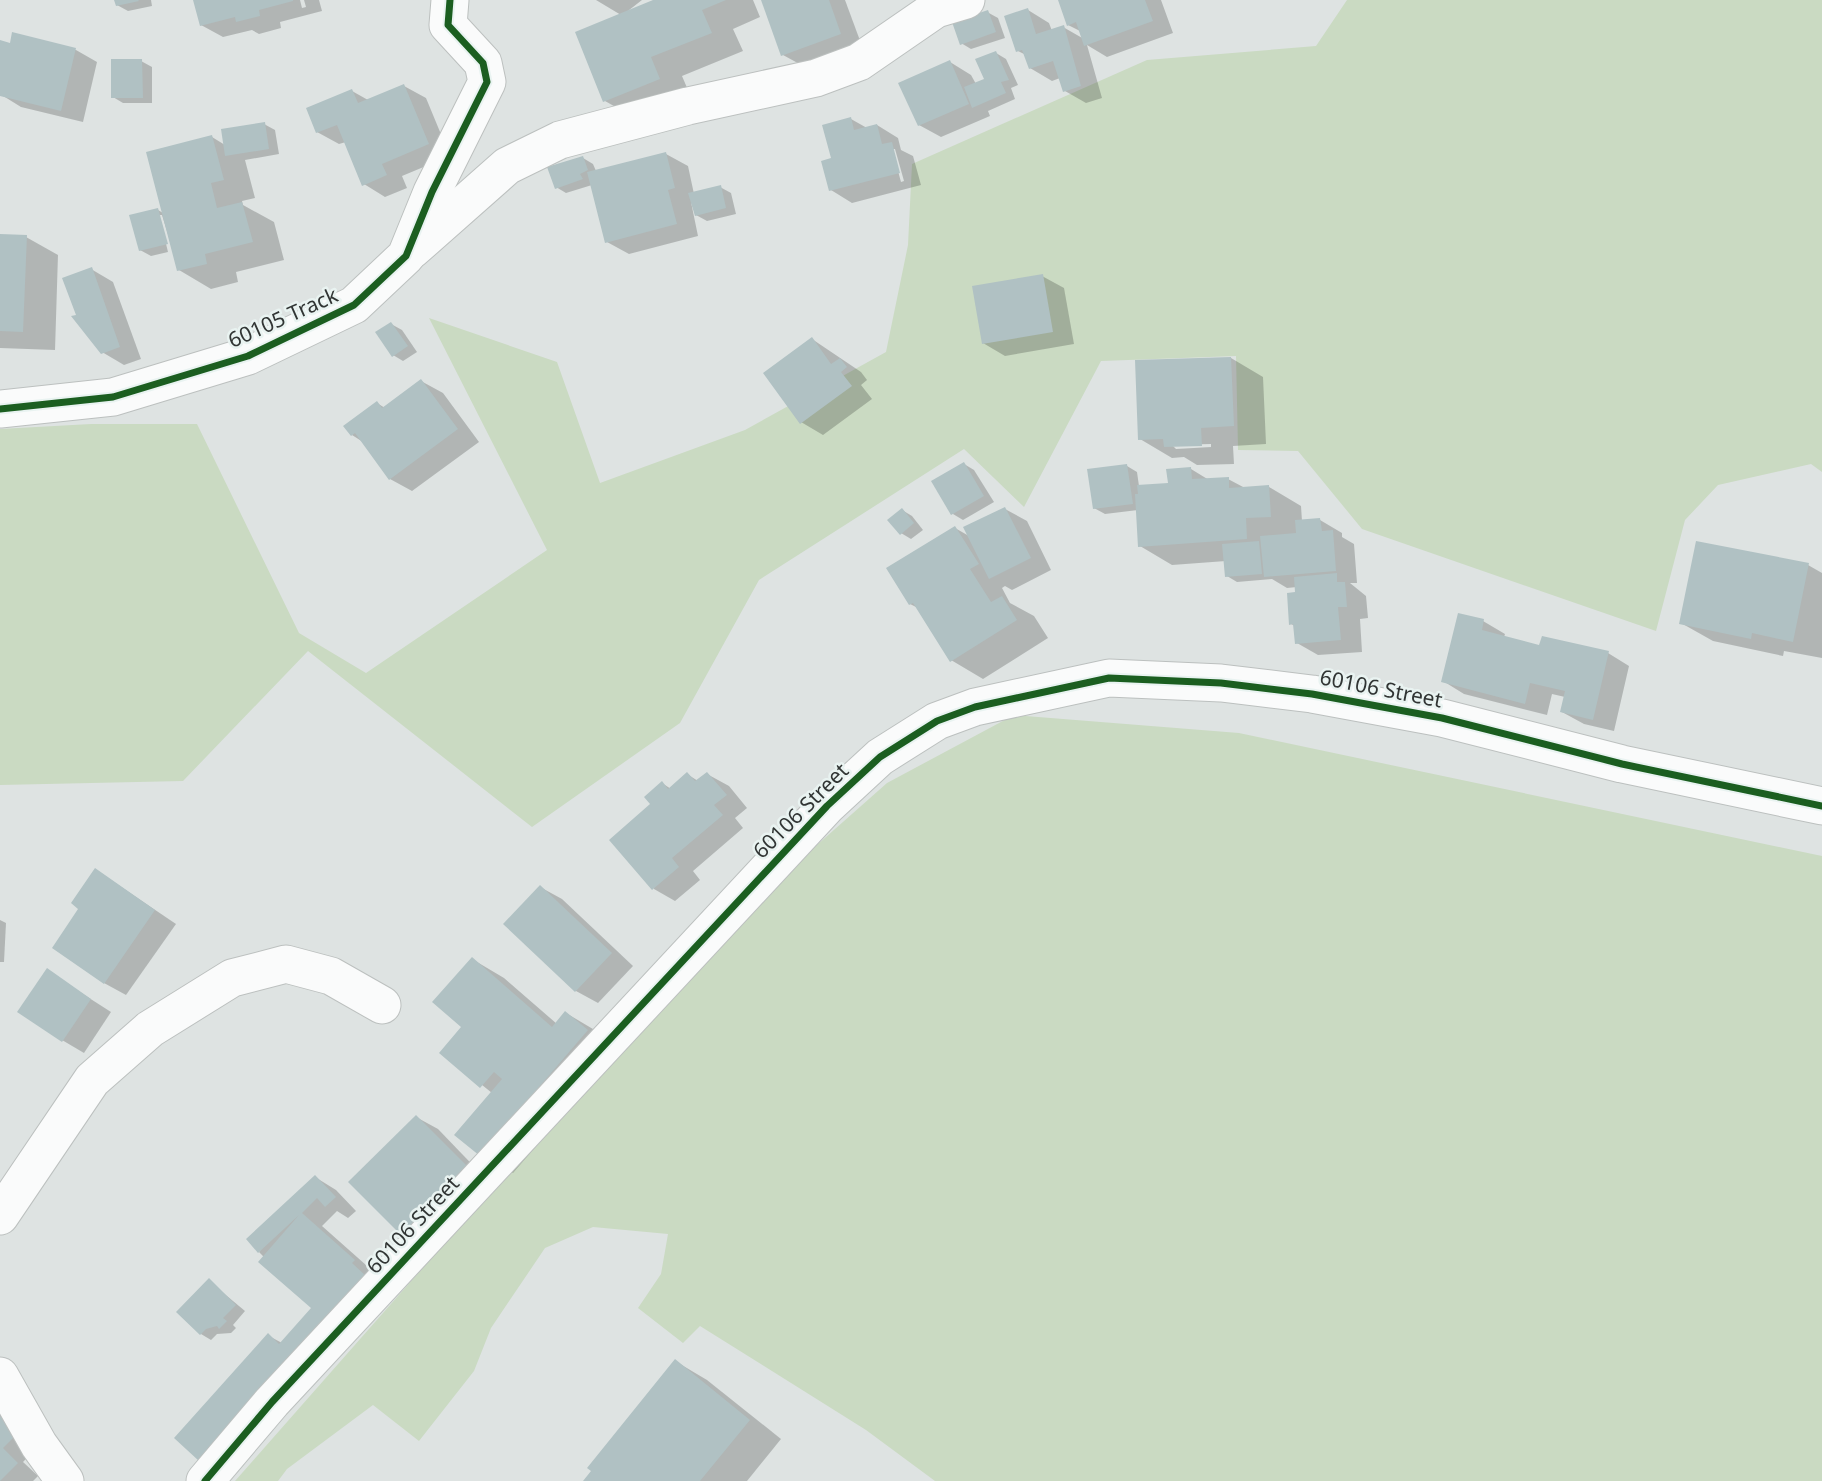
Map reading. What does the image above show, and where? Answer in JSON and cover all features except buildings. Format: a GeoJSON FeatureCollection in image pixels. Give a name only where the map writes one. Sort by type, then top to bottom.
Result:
{"type":"FeatureCollection","features":[{"type":"Feature","properties":{"kind":"street","name":"60105 Track"},"geometry":{"type":"LineString","coordinates":[[0,409],[113,397],[248,356],[354,305],[406,256],[432,192],[487,82],[483,63],[448,24],[450,0]]}},
{"type":"Feature","properties":{"kind":"street"},"geometry":{"type":"LineString","coordinates":[[406,256],[507,166],[560,140],[688,106],[816,78],[859,62],[936,9],[966,0]]}},
{"type":"Feature","properties":{"kind":"street","name":"60106 Street"},"geometry":{"type":"LineString","coordinates":[[205,1481],[272,1402],[827,806],[880,757],[937,721],[975,707],[1109,678],[1221,683],[1312,694],[1442,718],[1622,764],[1822,806]]}},
{"type":"Feature","properties":{"kind":"street"},"geometry":{"type":"LineString","coordinates":[[0,1216],[92,1080],[150,1029],[232,978],[286,964],[331,976],[382,1005]]}},
{"type":"Feature","properties":{"kind":"street"},"geometry":{"type":"LineString","coordinates":[[0,1376],[38,1445],[65,1481]]}},
{"type":"Feature","properties":{"kind":"green space"},"geometry":{"type":"Polygon","coordinates":[[[1347,0],[1822,0],[1822,472],[1811,464],[1718,485],[1685,520],[1656,631],[1362,529],[1298,451],[1238,450],[1236,356],[1101,361],[1024,507],[964,449],[759,580],[680,723],[532,827],[308,651],[183,781],[0,785],[0,429],[91,424],[197,424],[299,633],[366,673],[547,550],[429,318],[557,362],[600,483],[745,430],[886,352],[908,245],[912,164],[1147,60],[1316,46],[1347,0]]]}},
{"type":"Feature","properties":{"kind":"green space"},"geometry":{"type":"Polygon","coordinates":[[[1014,715],[1239,733],[1822,856],[1822,1481],[935,1481],[866,1430],[700,1326],[683,1343],[638,1308],[661,1274],[668,1234],[593,1227],[545,1248],[491,1328],[474,1371],[419,1441],[373,1405],[287,1469],[278,1481],[235,1481],[516,1162],[800,860],[887,783],[1014,715]]]}},
{"type":"Feature","properties":{"kind":"cycle path"},"geometry":{"type":"LineString","coordinates":[[0,409],[113,397],[248,356],[354,305],[406,256],[432,192],[487,82],[483,63],[448,25],[450,0]]}},
{"type":"Feature","properties":{"kind":"cycle path"},"geometry":{"type":"LineString","coordinates":[[205,1481],[272,1402],[827,806],[880,757],[937,721],[975,707],[1109,678],[1221,683],[1312,694],[1442,718],[1622,764],[1822,806]]}}]}
